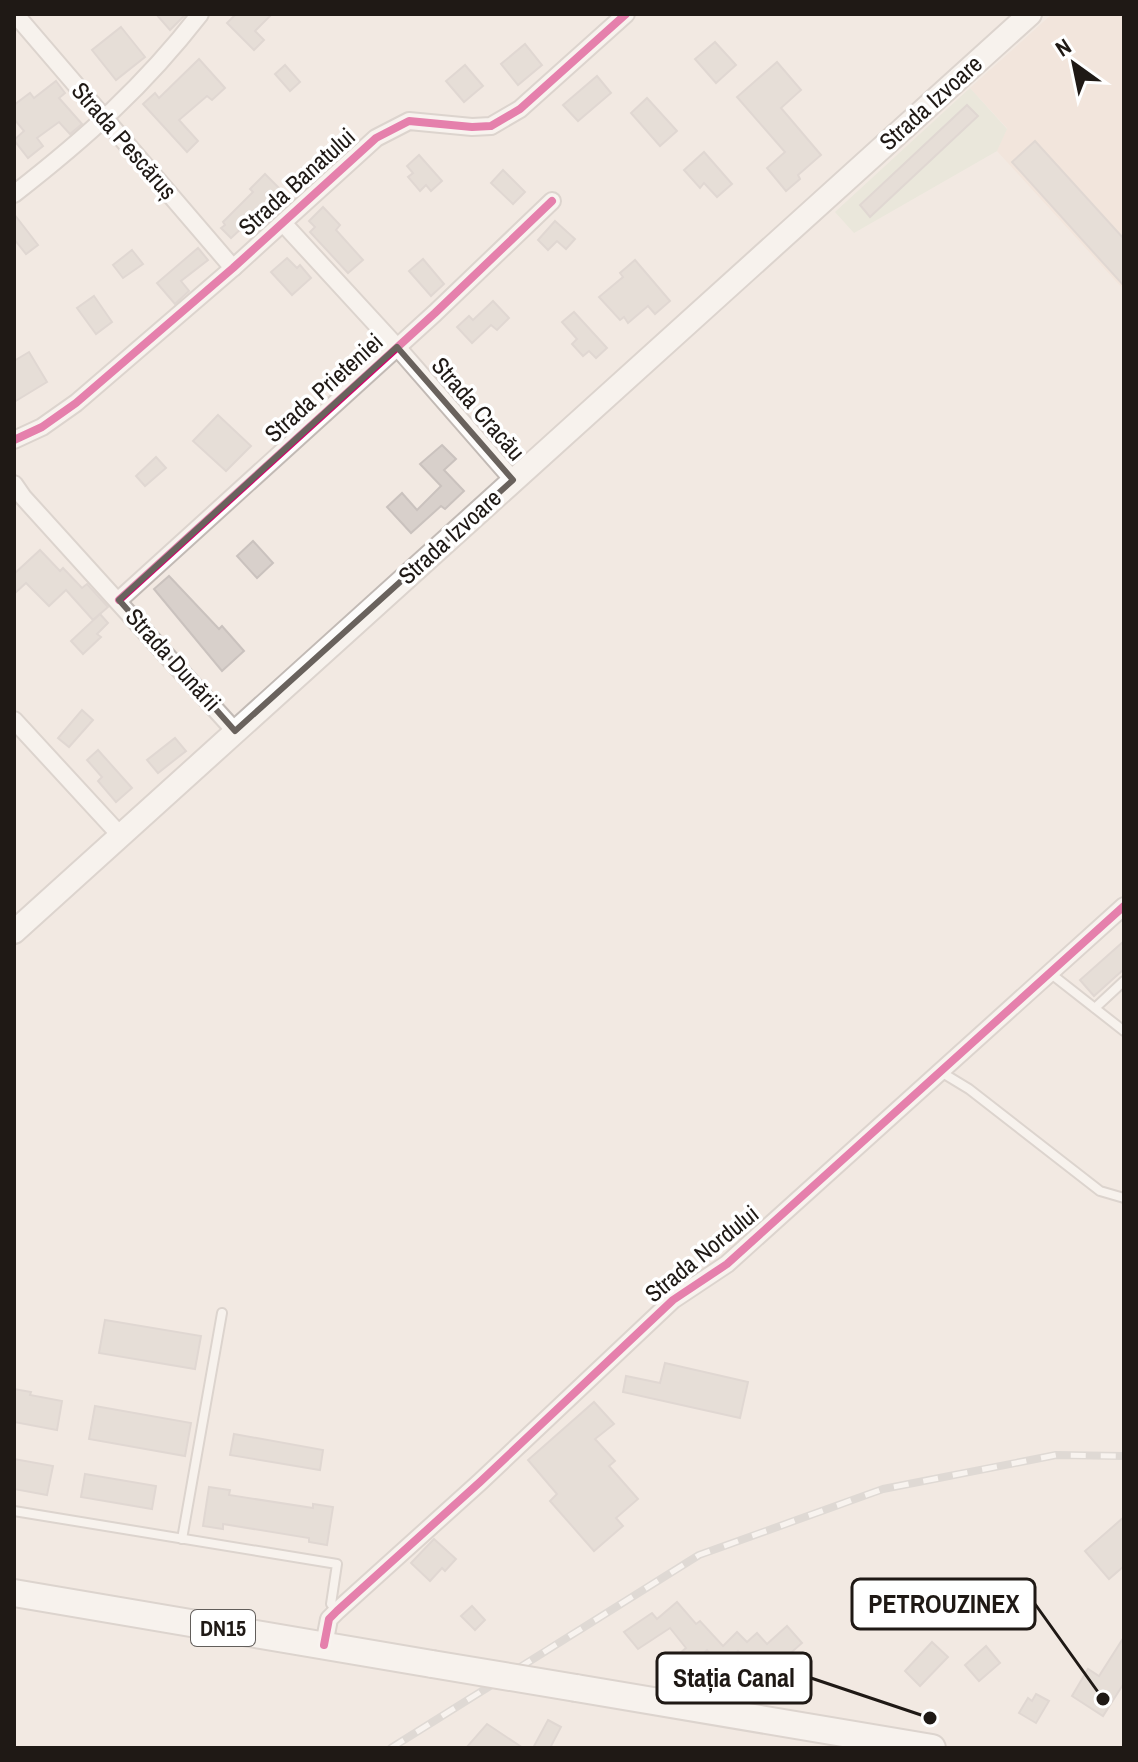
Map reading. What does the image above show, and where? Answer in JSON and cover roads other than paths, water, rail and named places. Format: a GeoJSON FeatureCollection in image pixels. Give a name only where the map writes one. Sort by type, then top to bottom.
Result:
{"type":"FeatureCollection","features":[{"type":"Feature","properties":{"kind":"main road","name":"Strada Izvoare"},"geometry":{"type":"LineString","coordinates":[[14,932],[1030,14]]}},
{"type":"Feature","properties":{"kind":"main road","name":"DN15"},"geometry":{"type":"LineString","coordinates":[[14,1593],[576,1688],[874,1743],[932,1748]]}},
{"type":"Feature","properties":{"kind":"street","name":"Strada Pescăruș"},"geometry":{"type":"LineString","coordinates":[[15,14],[233,268]]}},
{"type":"Feature","properties":{"kind":"street"},"geometry":{"type":"LineString","coordinates":[[14,194],[105,120],[173,49],[200,14]]}},
{"type":"Feature","properties":{"kind":"street","name":"Strada Banatului"},"geometry":{"type":"LineString","coordinates":[[14,440],[42,427],[76,403],[233,268],[360,150],[391,128],[409,121],[472,127],[491,126],[504,120],[626,14]]}},
{"type":"Feature","properties":{"kind":"street","name":"Strada Prieteniei"},"geometry":{"type":"LineString","coordinates":[[119,600],[552,201]]}},
{"type":"Feature","properties":{"kind":"street","name":"Strada Cracău"},"geometry":{"type":"LineString","coordinates":[[283,223],[513,480]]}},
{"type":"Feature","properties":{"kind":"street","name":"Strada Dunării"},"geometry":{"type":"LineString","coordinates":[[14,484],[235,731]]}},
{"type":"Feature","properties":{"kind":"street"},"geometry":{"type":"LineString","coordinates":[[14,720],[120,835]]}},
{"type":"Feature","properties":{"kind":"street","name":"Strada Nordului"},"geometry":{"type":"LineString","coordinates":[[324,1645],[329,1619],[337,1611],[673,1300],[727,1264],[1124,906]]}},
{"type":"Feature","properties":{"kind":"lane"},"geometry":{"type":"LineString","coordinates":[[1050,973],[1124,1031]]}},
{"type":"Feature","properties":{"kind":"lane"},"geometry":{"type":"LineString","coordinates":[[1095,1008],[1124,981]]}},
{"type":"Feature","properties":{"kind":"lane"},"geometry":{"type":"LineString","coordinates":[[1115,1024],[1124,1016]]}},
{"type":"Feature","properties":{"kind":"lane"},"geometry":{"type":"LineString","coordinates":[[940,1072],[969,1089],[1100,1191],[1124,1198]]}},
{"type":"Feature","properties":{"kind":"lane"},"geometry":{"type":"LineString","coordinates":[[182,1539],[222,1313]]}},
{"type":"Feature","properties":{"kind":"lane"},"geometry":{"type":"LineString","coordinates":[[14,1511],[337,1564],[331,1604],[337,1611]]}},
{"type":"Feature","properties":{"kind":"railway"},"geometry":{"type":"LineString","coordinates":[[391,1748],[699,1555],[883,1489],[1056,1455],[1124,1456]]}},
{"type":"Feature","properties":{"kind":"place","name":"PETROUZINEX"},"geometry":{"type":"Point","coordinates":[1103,1699]}},
{"type":"Feature","properties":{"kind":"place","name":"Stația Canal"},"geometry":{"type":"Point","coordinates":[930,1718]}}]}
